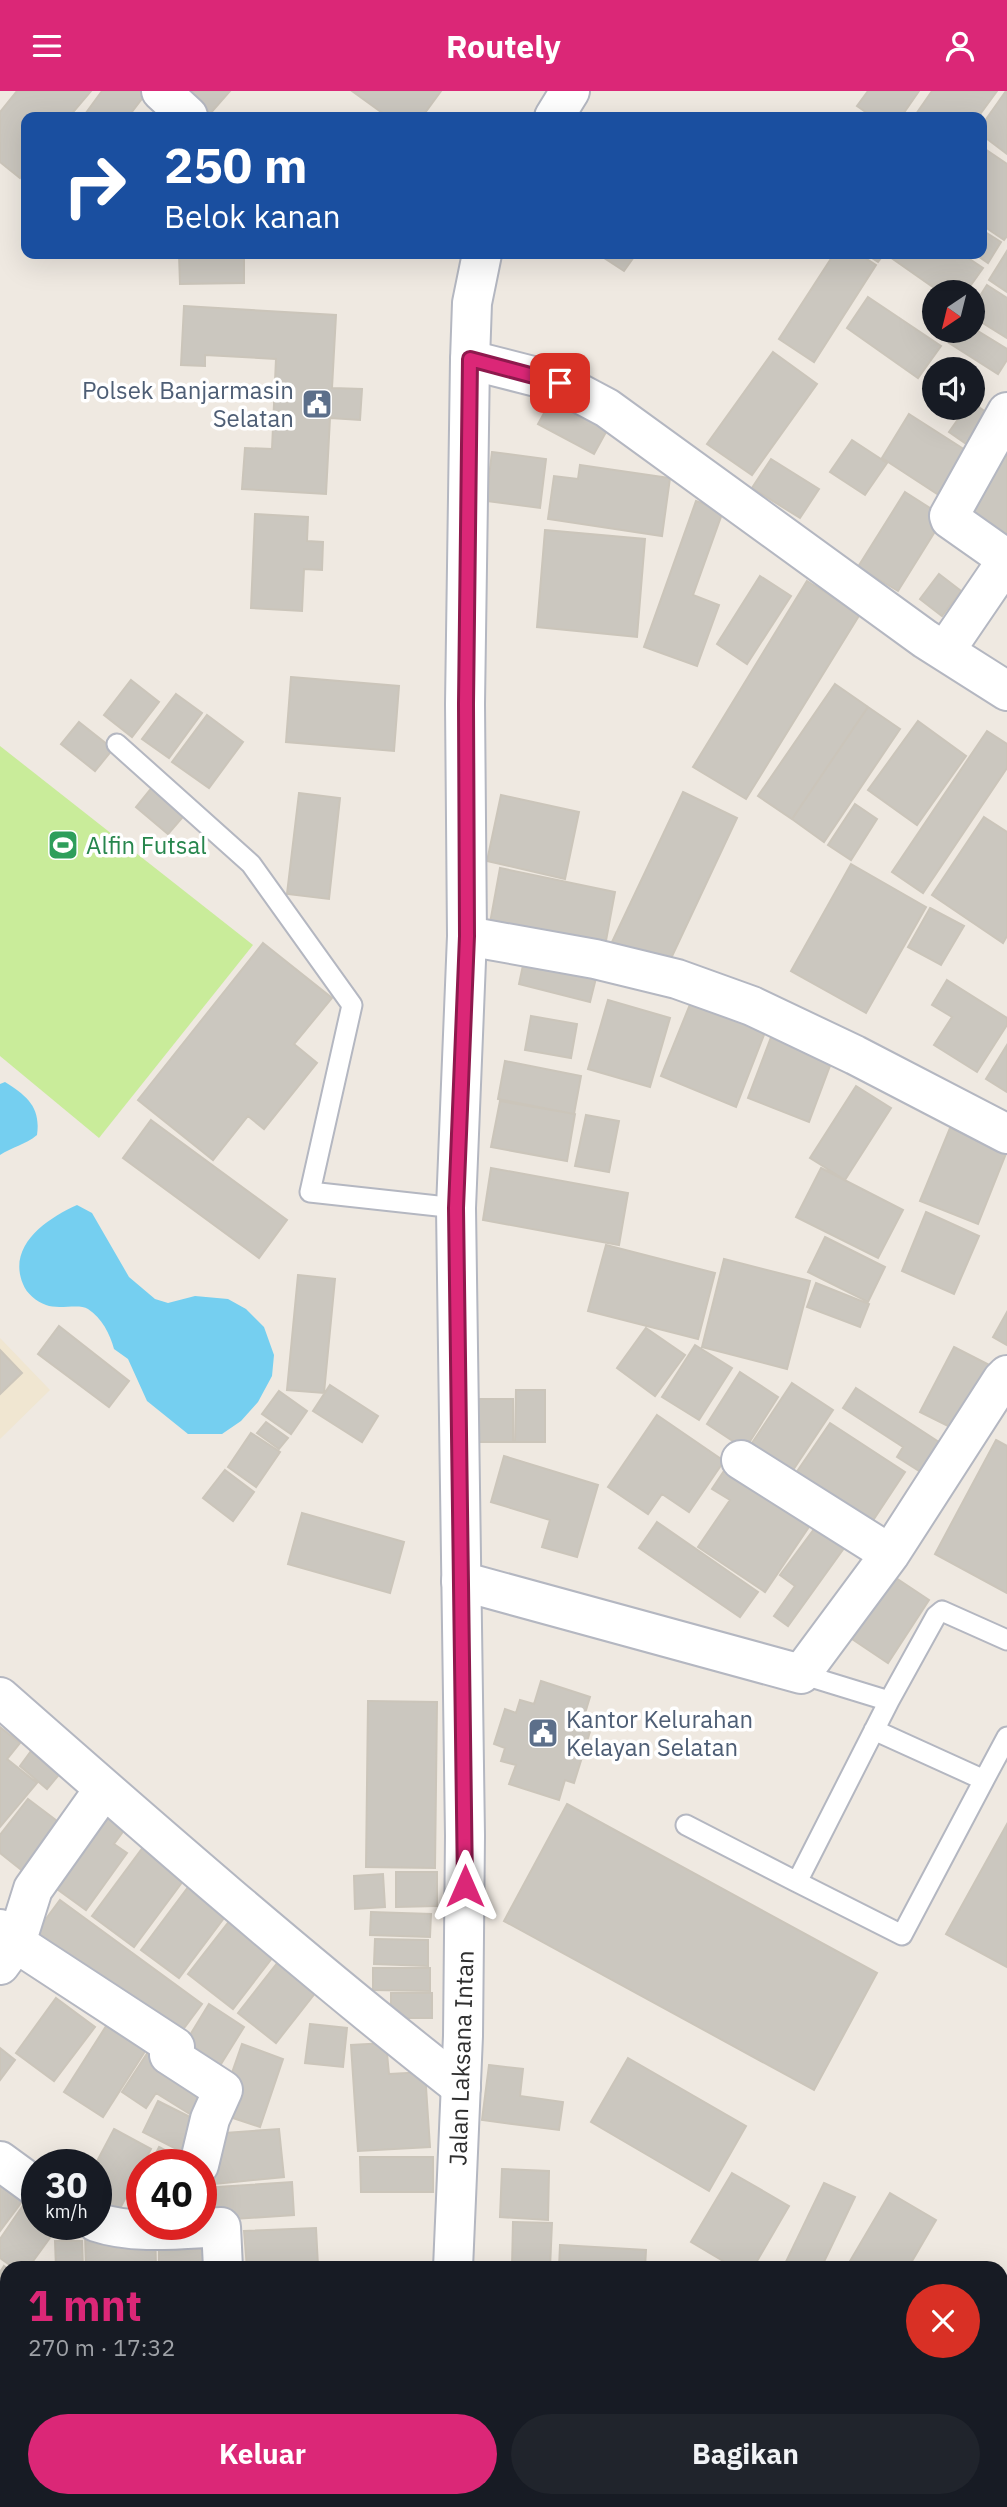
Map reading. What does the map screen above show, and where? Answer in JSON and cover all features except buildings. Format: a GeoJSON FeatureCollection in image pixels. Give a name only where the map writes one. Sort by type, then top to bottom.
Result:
{"type":"FeatureCollection","features":[{"type":"Feature","properties":{"kind":"street"},"geometry":{"type":"LineString","coordinates":[[161,91],[184,112]]}},
{"type":"Feature","properties":{"kind":"street"},"geometry":{"type":"LineString","coordinates":[[557,112],[570,91]]}},
{"type":"Feature","properties":{"kind":"street","name":"Jalan Laksana Intan"},"geometry":{"type":"LineString","coordinates":[[453,2261],[464,2036],[465,1836],[456,1208],[467,936],[466,704],[470,359],[472,303],[481,259]]}},
{"type":"Feature","properties":{"kind":"street"},"geometry":{"type":"LineString","coordinates":[[470,359],[560,383],[607,408],[945,651],[1007,691]]}},
{"type":"Feature","properties":{"kind":"street"},"geometry":{"type":"LineString","coordinates":[[945,651],[1005,563],[1004,557],[950,519],[948,513],[1007,412]]}},
{"type":"Feature","properties":{"kind":"street"},"geometry":{"type":"LineString","coordinates":[[467,936],[595,959],[677,979],[752,1006],[855,1055],[1007,1134]]}},
{"type":"Feature","properties":{"kind":"street"},"geometry":{"type":"LineString","coordinates":[[461,1580],[801,1674],[890,1554],[1007,1375]]}},
{"type":"Feature","properties":{"kind":"street"},"geometry":{"type":"LineString","coordinates":[[741,1460],[890,1554]]}},
{"type":"Feature","properties":{"kind":"street"},"geometry":{"type":"LineString","coordinates":[[0,1697],[104,1789],[387,2029],[461,2088]]}},
{"type":"Feature","properties":{"kind":"street"},"geometry":{"type":"LineString","coordinates":[[104,1789],[50,1862],[33,1889],[5,1946],[175,2047],[169,2055],[223,2090],[210,2119],[203,2149]]}},
{"type":"Feature","properties":{"kind":"street"},"geometry":{"type":"LineString","coordinates":[[0,2161],[21,2176]]}},
{"type":"Feature","properties":{"kind":"street"},"geometry":{"type":"LineString","coordinates":[[217,2227],[221,2227],[223,2261]]}},
{"type":"Feature","properties":{"kind":"lane"},"geometry":{"type":"LineString","coordinates":[[117,744],[251,864],[352,1005],[310,1192],[456,1208]]}},
{"type":"Feature","properties":{"kind":"lane"},"geometry":{"type":"LineString","coordinates":[[797,1882],[874,1730],[936,1616],[942,1611],[1007,1640]]}},
{"type":"Feature","properties":{"kind":"lane"},"geometry":{"type":"LineString","coordinates":[[801,1674],[889,1702]]}},
{"type":"Feature","properties":{"kind":"lane"},"geometry":{"type":"LineString","coordinates":[[874,1730],[984,1780]]}},
{"type":"Feature","properties":{"kind":"lane"},"geometry":{"type":"LineString","coordinates":[[686,1825],[902,1935],[1007,1737]]}},
{"type":"Feature","properties":{"kind":"shaded area"},"geometry":{"type":"Polygon","coordinates":[[[0,1338],[50,1390],[0,1439],[0,1338]]]}},
{"type":"Feature","properties":{"kind":"green space","name":"Alfin Futsal"},"geometry":{"type":"Polygon","coordinates":[[[0,746],[253,945],[99,1138],[0,1056],[0,746]]]}},
{"type":"Feature","properties":{"kind":"water"},"geometry":{"type":"Polygon","coordinates":[[[5,1082],[31,1103],[38,1125],[37,1135],[0,1155],[0,1084],[5,1082]]]}},
{"type":"Feature","properties":{"kind":"water"},"geometry":{"type":"Polygon","coordinates":[[[77,1205],[92,1213],[129,1277],[155,1299],[168,1303],[195,1296],[228,1299],[246,1309],[264,1327],[274,1355],[272,1376],[258,1402],[241,1421],[222,1434],[188,1434],[147,1401],[128,1359],[114,1349],[105,1327],[93,1313],[84,1307],[46,1305],[27,1291],[19,1270],[25,1246],[42,1226],[77,1205]]]}},
{"type":"Feature","properties":{"kind":"place","name":"Polsek Banjarmasin Selatan"},"geometry":{"type":"Point","coordinates":[317,404]}},
{"type":"Feature","properties":{"kind":"place","name":"Alfin Futsal"},"geometry":{"type":"Point","coordinates":[63,845]}},
{"type":"Feature","properties":{"kind":"place","name":"Kantor Kelurahan Kelayan Selatan"},"geometry":{"type":"Point","coordinates":[543,1733]}},
{"type":"Feature","properties":{"kind":"route"},"geometry":{"type":"LineString","coordinates":[[465,1886],[456,1208],[467,936],[466,704],[470,359],[560,383]]}}]}
